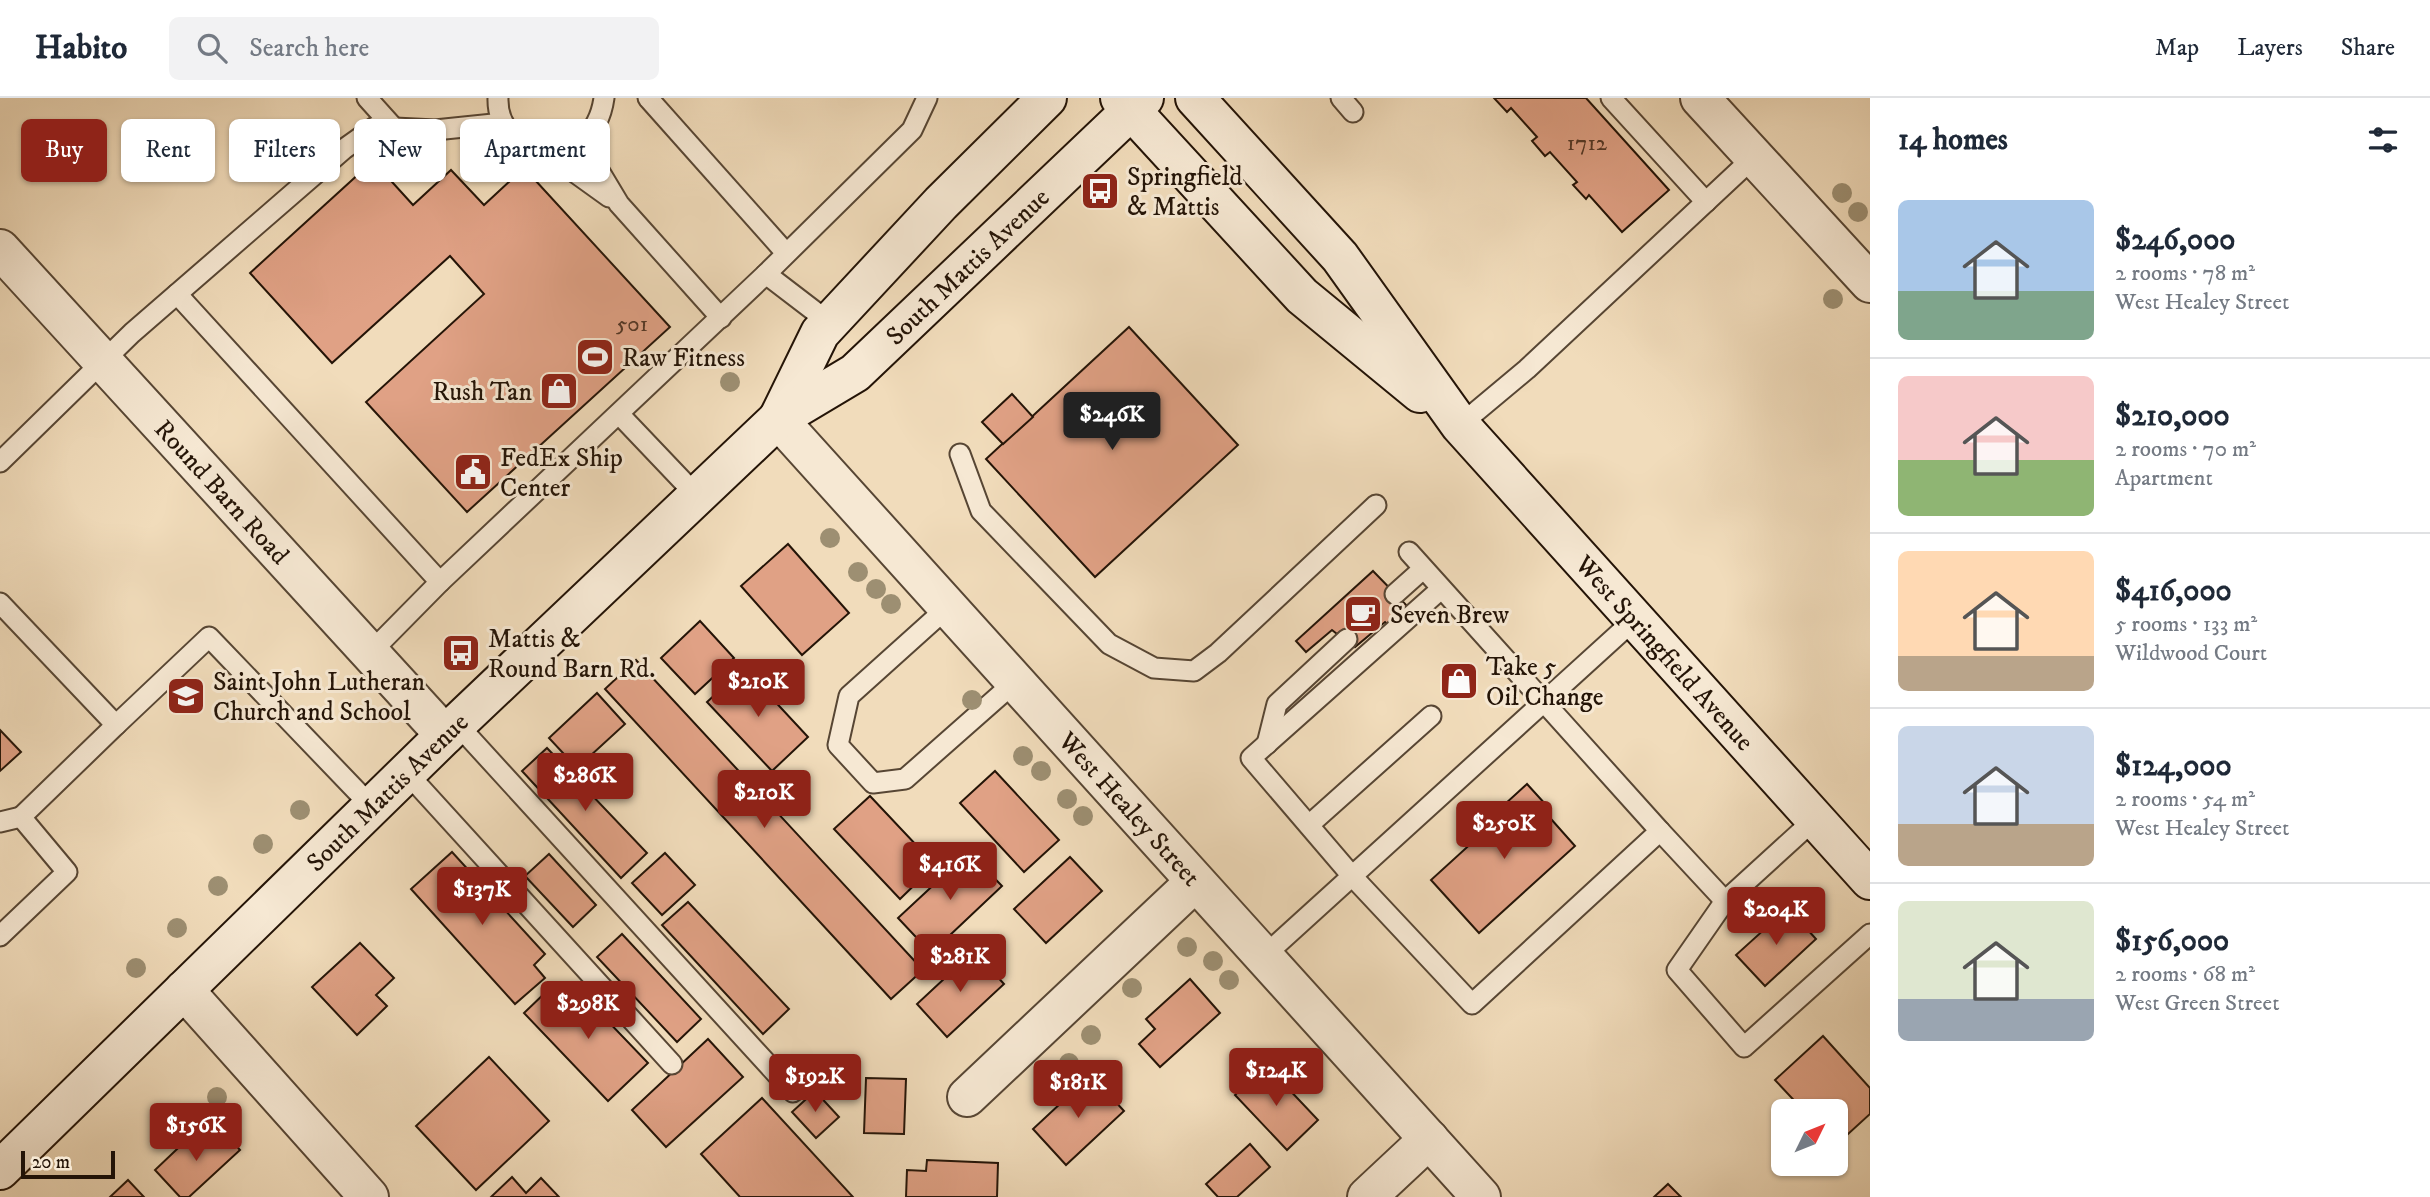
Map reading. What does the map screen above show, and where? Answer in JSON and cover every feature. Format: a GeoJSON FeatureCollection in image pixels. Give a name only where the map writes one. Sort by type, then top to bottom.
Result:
{"type":"FeatureCollection","features":[{"type":"Feature","properties":{"kind":"main road","name":"South Mattis Avenue"},"geometry":{"type":"LineString","coordinates":[[778,419],[820,333],[941,203],[1046,98]]}},
{"type":"Feature","properties":{"kind":"main road","name":"West Springfield Avenue"},"geometry":{"type":"LineString","coordinates":[[1195,98],[1340,257],[1460,425],[1870,880]]}},
{"type":"Feature","properties":{"kind":"main road"},"geometry":{"type":"LineString","coordinates":[[1700,98],[1870,284]]}},
{"type":"Feature","properties":{"kind":"main road","name":"South Mattis Avenue"},"geometry":{"type":"LineString","coordinates":[[0,1170],[451,730],[778,419],[855,373],[1132,102]]}},
{"type":"Feature","properties":{"kind":"main road","name":"West Springfield Avenue"},"geometry":{"type":"LineString","coordinates":[[1132,102],[1302,296],[1460,425]]}},
{"type":"Feature","properties":{"kind":"main road","name":"Round Barn Road"},"geometry":{"type":"LineString","coordinates":[[0,249],[370,653],[451,730]]}},
{"type":"Feature","properties":{"kind":"main road","name":"West Healey Street"},"geometry":{"type":"LineString","coordinates":[[778,419],[1481,1197]]}},
{"type":"Feature","properties":{"kind":"main road"},"geometry":{"type":"LineString","coordinates":[[967,1097],[1195,882]]}},
{"type":"Feature","properties":{"kind":"main road"},"geometry":{"type":"LineString","coordinates":[[184,990],[369,1197]]}},
{"type":"Feature","properties":{"kind":"main road"},"geometry":{"type":"LineString","coordinates":[[1367,1197],[1429,1139]]}},
{"type":"Feature","properties":{"kind":"lane"},"geometry":{"type":"LineString","coordinates":[[367,98],[386,119]]}},
{"type":"Feature","properties":{"kind":"lane"},"geometry":{"type":"LineString","coordinates":[[498,98],[502,119]]}},
{"type":"Feature","properties":{"kind":"lane"},"geometry":{"type":"LineString","coordinates":[[599,119],[604,98]]}},
{"type":"Feature","properties":{"kind":"lane"},"geometry":{"type":"LineString","coordinates":[[648,98],[786,253]]}},
{"type":"Feature","properties":{"kind":"lane"},"geometry":{"type":"LineString","coordinates":[[370,653],[440,582],[766,274],[912,130],[927,98]]}},
{"type":"Feature","properties":{"kind":"lane"},"geometry":{"type":"LineString","coordinates":[[1611,98],[1706,202]]}},
{"type":"Feature","properties":{"kind":"lane"},"geometry":{"type":"LineString","coordinates":[[0,463],[103,361],[354,142]]}},
{"type":"Feature","properties":{"kind":"lane"},"geometry":{"type":"LineString","coordinates":[[1460,425],[1527,369],[1754,157]]}},
{"type":"Feature","properties":{"kind":"lane"},"geometry":{"type":"LineString","coordinates":[[589,182],[619,204]]}},
{"type":"Feature","properties":{"kind":"lane"},"geometry":{"type":"LineString","coordinates":[[606,182],[619,204],[721,317]]}},
{"type":"Feature","properties":{"kind":"lane"},"geometry":{"type":"LineString","coordinates":[[766,274],[830,323]]}},
{"type":"Feature","properties":{"kind":"lane"},"geometry":{"type":"LineString","coordinates":[[177,294],[440,582]]}},
{"type":"Feature","properties":{"kind":"lane"},"geometry":{"type":"LineString","coordinates":[[619,414],[697,496]]}},
{"type":"Feature","properties":{"kind":"lane"},"geometry":{"type":"LineString","coordinates":[[960,454],[981,511],[1109,644],[1154,668],[1194,671],[1218,653],[1376,505]]}},
{"type":"Feature","properties":{"kind":"lane"},"geometry":{"type":"LineString","coordinates":[[1409,552],[1725,901]]}},
{"type":"Feature","properties":{"kind":"lane"},"geometry":{"type":"LineString","coordinates":[[1395,594],[1423,569]]}},
{"type":"Feature","properties":{"kind":"lane"},"geometry":{"type":"LineString","coordinates":[[1441,589],[1251,758],[1352,876],[1472,1004],[1660,831]]}},
{"type":"Feature","properties":{"kind":"lane"},"geometry":{"type":"LineString","coordinates":[[0,603],[116,725]]}},
{"type":"Feature","properties":{"kind":"lane"},"geometry":{"type":"LineString","coordinates":[[948,607],[849,696],[838,746],[873,783],[905,779],[1015,682]]}},
{"type":"Feature","properties":{"kind":"lane"},"geometry":{"type":"LineString","coordinates":[[1263,957],[1634,620]]}},
{"type":"Feature","properties":{"kind":"lane"},"geometry":{"type":"LineString","coordinates":[[0,822],[20,817],[209,637],[372,807]]}},
{"type":"Feature","properties":{"kind":"lane"},"geometry":{"type":"LineString","coordinates":[[1267,744],[1277,704],[1348,639]]}},
{"type":"Feature","properties":{"kind":"lane"},"geometry":{"type":"LineString","coordinates":[[1309,825],[1431,716]]}},
{"type":"Feature","properties":{"kind":"lane"},"geometry":{"type":"LineString","coordinates":[[451,730],[793,1092]]}},
{"type":"Feature","properties":{"kind":"lane"},"geometry":{"type":"LineString","coordinates":[[407,773],[673,1064]]}},
{"type":"Feature","properties":{"kind":"lane"},"geometry":{"type":"LineString","coordinates":[[0,936],[67,872],[20,817]]}},
{"type":"Feature","properties":{"kind":"lane"},"geometry":{"type":"LineString","coordinates":[[1815,819],[1725,901],[1677,970],[1744,1047],[1870,934]]}},
{"type":"Feature","properties":{"kind":"building"},"geometry":{"type":"Polygon","coordinates":[[[1494,98],[1586,98],[1669,190],[1622,232],[1589,195],[1586,199],[1573,185],[1577,182],[1550,152],[1545,156],[1532,141],[1537,137],[1511,108],[1507,112],[1494,98]]]}},
{"type":"Feature","properties":{"kind":"building"},"geometry":{"type":"Polygon","coordinates":[[[451,170],[484,205],[509,182],[537,182],[670,327],[467,512],[366,402],[484,294],[450,256],[332,363],[250,273],[354,178],[354,182],[392,182],[413,205],[438,182],[446,182],[446,175],[451,170]]]}},
{"type":"Feature","properties":{"kind":"building"},"geometry":{"type":"Polygon","coordinates":[[[1129,327],[1238,445],[1095,577],[986,459],[1129,327]]]}},
{"type":"Feature","properties":{"kind":"building"},"geometry":{"type":"Polygon","coordinates":[[[1012,394],[1033,417],[1003,444],[982,422],[1012,394]]]}},
{"type":"Feature","properties":{"kind":"building"},"geometry":{"type":"Polygon","coordinates":[[[788,544],[849,613],[802,655],[741,586],[788,544]]]}},
{"type":"Feature","properties":{"kind":"building","name":"Seven Brew"},"geometry":{"type":"Polygon","coordinates":[[[1373,571],[1408,607],[1388,625],[1385,622],[1355,647],[1341,631],[1337,634],[1332,630],[1306,652],[1296,641],[1373,571]]]}},
{"type":"Feature","properties":{"kind":"building"},"geometry":{"type":"Polygon","coordinates":[[[700,621],[734,658],[695,694],[661,658],[700,621]]]}},
{"type":"Feature","properties":{"kind":"building"},"geometry":{"type":"Polygon","coordinates":[[[636,660],[923,970],[891,999],[605,689],[636,660]]]}},
{"type":"Feature","properties":{"kind":"building"},"geometry":{"type":"Polygon","coordinates":[[[744,668],[808,737],[772,771],[707,702],[744,668]]]}},
{"type":"Feature","properties":{"kind":"building"},"geometry":{"type":"Polygon","coordinates":[[[597,693],[625,724],[577,768],[549,738],[597,693]]]}},
{"type":"Feature","properties":{"kind":"building"},"geometry":{"type":"Polygon","coordinates":[[[0,730],[21,752],[0,771],[0,730]]]}},
{"type":"Feature","properties":{"kind":"building"},"geometry":{"type":"Polygon","coordinates":[[[547,748],[647,853],[621,878],[522,771],[547,748]]]}},
{"type":"Feature","properties":{"kind":"building"},"geometry":{"type":"Polygon","coordinates":[[[995,771],[1059,840],[1024,872],[960,803],[995,771]]]}},
{"type":"Feature","properties":{"kind":"building"},"geometry":{"type":"Polygon","coordinates":[[[1527,784],[1547,806],[1543,810],[1575,846],[1479,933],[1431,880],[1509,809],[1505,804],[1527,784]]]}},
{"type":"Feature","properties":{"kind":"building"},"geometry":{"type":"Polygon","coordinates":[[[870,796],[935,865],[900,899],[834,829],[870,796]]]}},
{"type":"Feature","properties":{"kind":"building"},"geometry":{"type":"Polygon","coordinates":[[[452,852],[545,954],[534,965],[545,978],[515,1004],[411,889],[452,852]]]}},
{"type":"Feature","properties":{"kind":"building"},"geometry":{"type":"Polygon","coordinates":[[[969,852],[1002,886],[931,953],[898,918],[969,852]]]}},
{"type":"Feature","properties":{"kind":"building"},"geometry":{"type":"Polygon","coordinates":[[[665,853],[695,885],[662,915],[632,883],[665,853]]]}},
{"type":"Feature","properties":{"kind":"building"},"geometry":{"type":"Polygon","coordinates":[[[549,854],[596,905],[573,927],[525,876],[549,854]]]}},
{"type":"Feature","properties":{"kind":"building"},"geometry":{"type":"Polygon","coordinates":[[[1070,857],[1102,891],[1046,943],[1014,909],[1070,857]]]}},
{"type":"Feature","properties":{"kind":"building"},"geometry":{"type":"Polygon","coordinates":[[[688,902],[789,1009],[763,1034],[662,925],[688,902]]]}},
{"type":"Feature","properties":{"kind":"building"},"geometry":{"type":"Polygon","coordinates":[[[1788,908],[1816,939],[1765,986],[1736,955],[1788,908]]]}},
{"type":"Feature","properties":{"kind":"building"},"geometry":{"type":"Polygon","coordinates":[[[622,934],[701,1019],[677,1042],[597,957],[622,934]]]}},
{"type":"Feature","properties":{"kind":"building"},"geometry":{"type":"Polygon","coordinates":[[[360,943],[394,978],[376,995],[387,1006],[357,1035],[312,987],[360,943]]]}},
{"type":"Feature","properties":{"kind":"building"},"geometry":{"type":"Polygon","coordinates":[[[974,951],[1004,984],[947,1037],[917,1004],[974,951]]]}},
{"type":"Feature","properties":{"kind":"building"},"geometry":{"type":"Polygon","coordinates":[[[1190,979],[1220,1013],[1160,1067],[1139,1044],[1155,1029],[1146,1019],[1190,979]]]}},
{"type":"Feature","properties":{"kind":"building"},"geometry":{"type":"Polygon","coordinates":[[[577,989],[648,1063],[608,1101],[524,1013],[547,991],[561,1005],[577,989]]]}},
{"type":"Feature","properties":{"kind":"building"},"geometry":{"type":"Polygon","coordinates":[[[1823,1036],[1870,1088],[1870,1114],[1848,1134],[1848,1099],[1793,1099],[1775,1080],[1823,1036]]]}},
{"type":"Feature","properties":{"kind":"building"},"geometry":{"type":"Polygon","coordinates":[[[708,1039],[743,1077],[666,1147],[632,1110],[708,1039]]]}},
{"type":"Feature","properties":{"kind":"building"},"geometry":{"type":"Polygon","coordinates":[[[489,1057],[549,1121],[476,1190],[416,1126],[489,1057]]]}},
{"type":"Feature","properties":{"kind":"building"},"geometry":{"type":"Polygon","coordinates":[[[1266,1065],[1318,1120],[1287,1150],[1235,1095],[1266,1065]]]}},
{"type":"Feature","properties":{"kind":"building"},"geometry":{"type":"Polygon","coordinates":[[[1091,1075],[1124,1111],[1066,1165],[1033,1129],[1091,1075]]]}},
{"type":"Feature","properties":{"kind":"building"},"geometry":{"type":"Polygon","coordinates":[[[866,1078],[906,1079],[904,1134],[864,1133],[866,1078]]]}},
{"type":"Feature","properties":{"kind":"building"},"geometry":{"type":"Polygon","coordinates":[[[815,1091],[839,1117],[816,1138],[792,1112],[815,1091]]]}},
{"type":"Feature","properties":{"kind":"building"},"geometry":{"type":"Polygon","coordinates":[[[762,1098],[853,1197],[740,1197],[701,1154],[762,1098]]]}},
{"type":"Feature","properties":{"kind":"building"},"geometry":{"type":"Polygon","coordinates":[[[222,1130],[240,1150],[189,1197],[180,1197],[155,1170],[195,1132],[206,1144],[222,1130]]]}},
{"type":"Feature","properties":{"kind":"building"},"geometry":{"type":"Polygon","coordinates":[[[1250,1144],[1270,1167],[1237,1197],[1218,1197],[1206,1184],[1250,1144]]]}},
{"type":"Feature","properties":{"kind":"building"},"geometry":{"type":"Polygon","coordinates":[[[927,1160],[998,1163],[997,1197],[906,1197],[907,1170],[926,1171],[927,1160]]]}},
{"type":"Feature","properties":{"kind":"building"},"geometry":{"type":"Polygon","coordinates":[[[512,1177],[526,1193],[541,1178],[559,1197],[491,1197],[512,1177]]]}},
{"type":"Feature","properties":{"kind":"building"},"geometry":{"type":"Polygon","coordinates":[[[128,1180],[144,1197],[110,1197],[128,1180]]]}},
{"type":"Feature","properties":{"kind":"building"},"geometry":{"type":"Polygon","coordinates":[[[1668,1184],[1681,1197],[1654,1197],[1668,1184]]]}},
{"type":"Feature","properties":{"kind":"place","name":"Springfield & Mattis"},"geometry":{"type":"Point","coordinates":[1100,191]}},
{"type":"Feature","properties":{"kind":"place","name":"Raw Fitness"},"geometry":{"type":"Point","coordinates":[595,357]}},
{"type":"Feature","properties":{"kind":"place","name":"Rush Tan"},"geometry":{"type":"Point","coordinates":[559,391]}},
{"type":"Feature","properties":{"kind":"place","name":"FedEx Ship Center"},"geometry":{"type":"Point","coordinates":[473,472]}},
{"type":"Feature","properties":{"kind":"place","name":"Seven Brew"},"geometry":{"type":"Point","coordinates":[1363,614]}},
{"type":"Feature","properties":{"kind":"place","name":"Mattis & Round Barn Rd."},"geometry":{"type":"Point","coordinates":[461,653]}},
{"type":"Feature","properties":{"kind":"place","name":"Take 5 Oil Change"},"geometry":{"type":"Point","coordinates":[1459,681]}},
{"type":"Feature","properties":{"kind":"place","name":"Saint John Lutheran Church and School"},"geometry":{"type":"Point","coordinates":[186,696]}}]}
